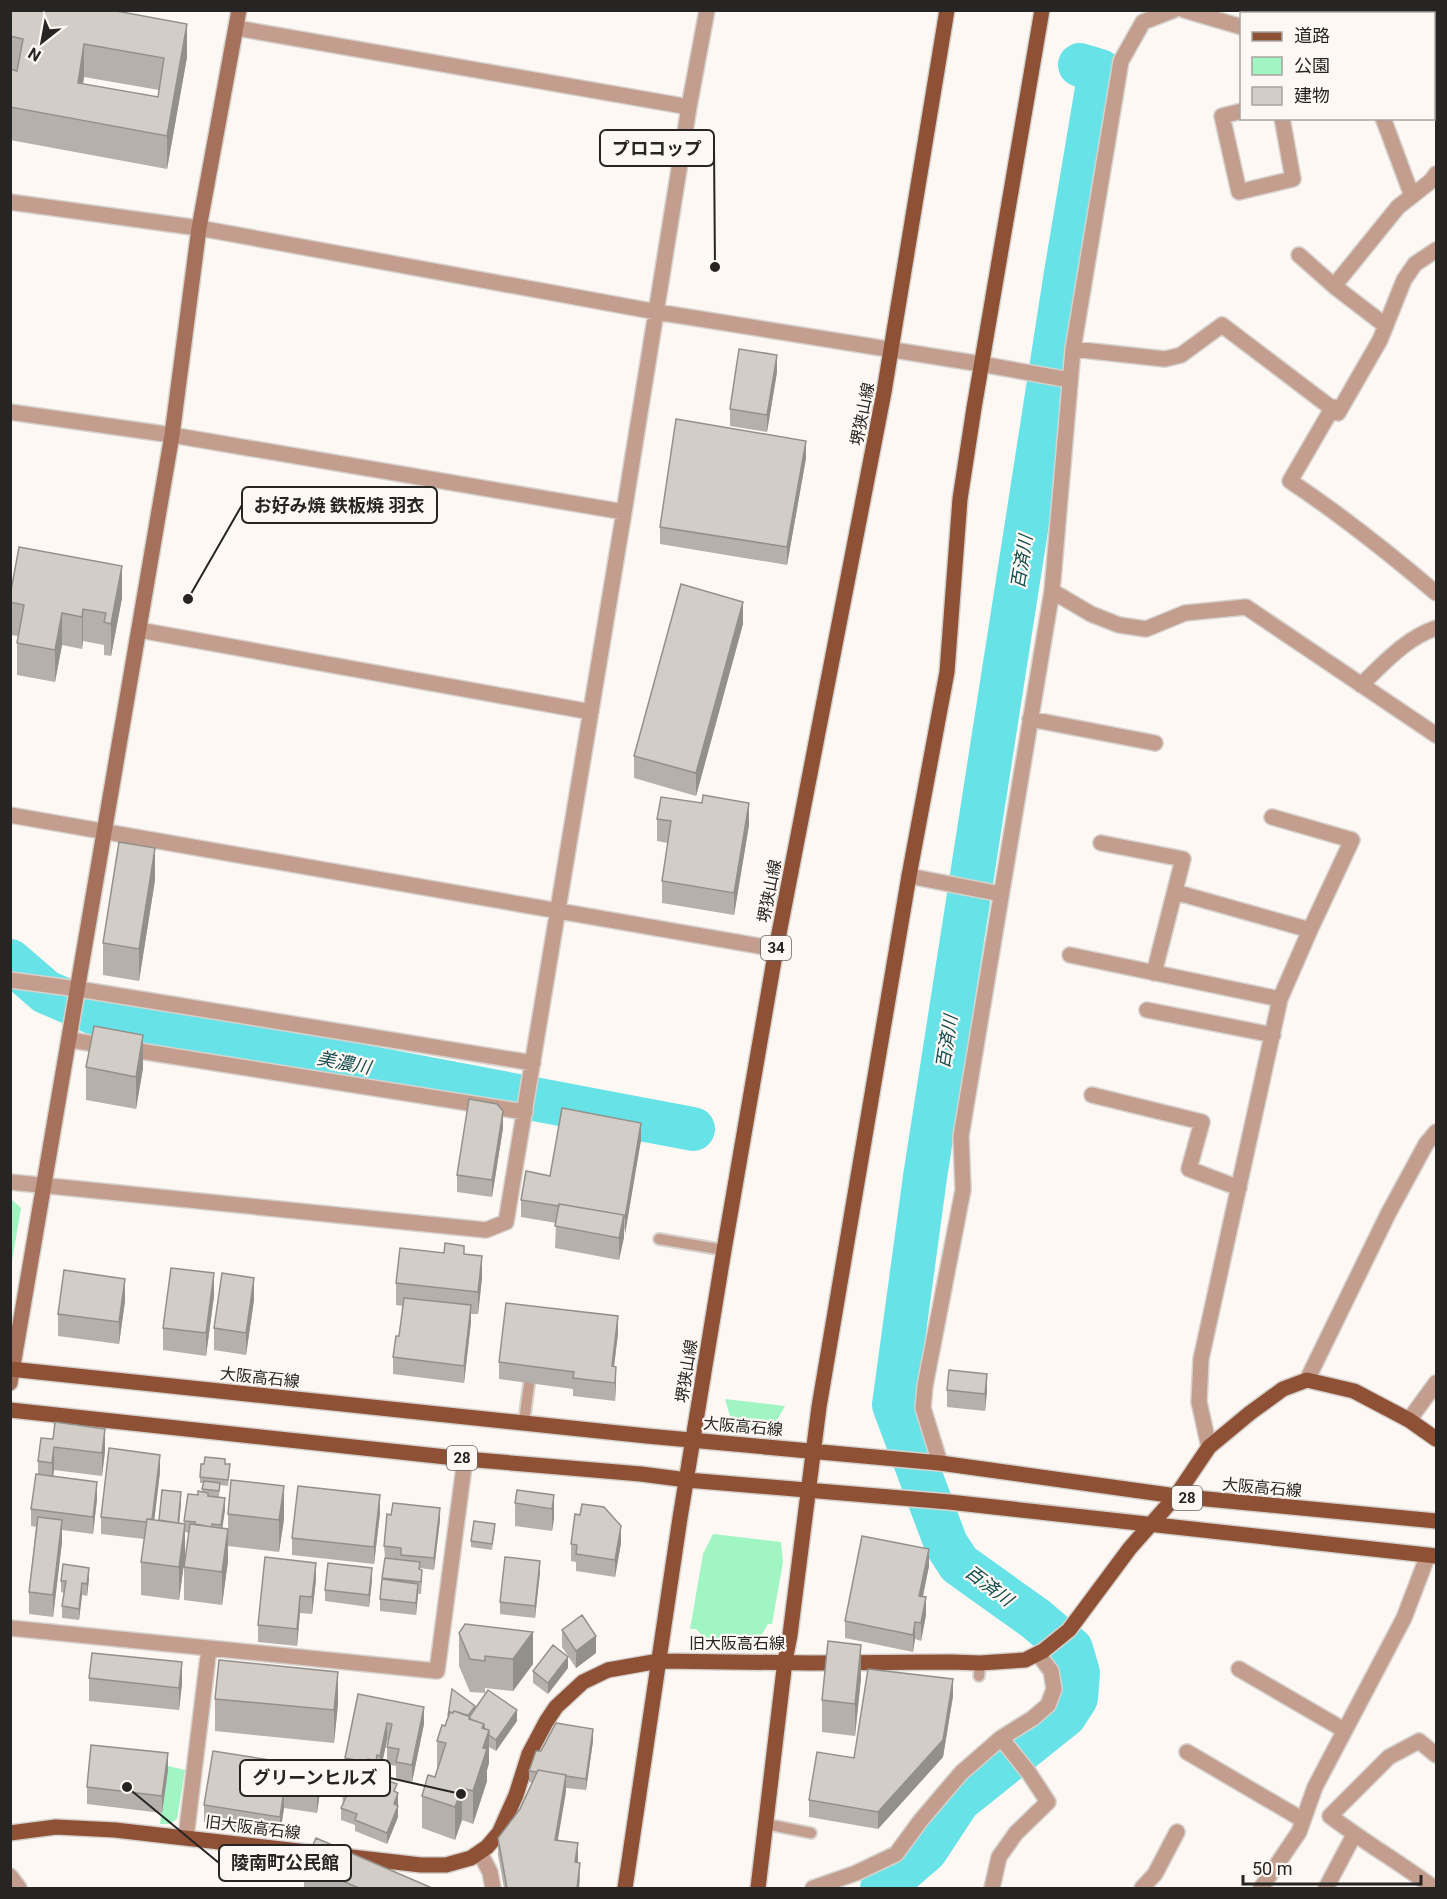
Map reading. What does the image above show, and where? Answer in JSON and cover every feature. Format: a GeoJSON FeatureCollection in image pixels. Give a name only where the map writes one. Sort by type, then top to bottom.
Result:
{"type":"FeatureCollection","features":[{"type":"Feature","properties":{"kind":"main road","name":"堺狭山線"},"geometry":{"type":"LineString","coordinates":[[626,1888],[659,1661],[724,1250],[776,949],[891,350],[947,10]]}},
{"type":"Feature","properties":{"kind":"main road"},"geometry":{"type":"LineString","coordinates":[[758,1888],[812,1450],[909,876],[947,672],[960,499],[1042,10]]}},
{"type":"Feature","properties":{"kind":"main road","name":"大阪高石線"},"geometry":{"type":"LineString","coordinates":[[11,1373],[940,1463],[1176,1496],[1437,1521]]}},
{"type":"Feature","properties":{"kind":"main road"},"geometry":{"type":"LineString","coordinates":[[1307,1380],[1354,1391],[1409,1420],[1437,1439]]}},
{"type":"Feature","properties":{"kind":"main road","name":"旧大阪高石線"},"geometry":{"type":"LineString","coordinates":[[10,1833],[56,1827],[115,1830],[422,1865],[446,1865],[471,1858],[480,1853],[499,1833],[516,1795],[529,1754],[556,1707],[583,1682],[608,1670],[659,1661],[785,1661],[980,1670],[1025,1660],[1040,1652],[1069,1630],[1149,1525],[1176,1496],[1209,1447],[1283,1389],[1307,1380]]}},
{"type":"Feature","properties":{"kind":"main road","name":"28"},"geometry":{"type":"LineString","coordinates":[[10,1410],[465,1459],[949,1502],[1432,1556]]}},
{"type":"Feature","properties":{"kind":"street"},"geometry":{"type":"LineString","coordinates":[[11,1373],[70,1040],[172,435],[199,228],[239,10]]}},
{"type":"Feature","properties":{"kind":"street"},"geometry":{"type":"LineString","coordinates":[[10,1182],[486,1230],[506,1222],[689,107],[707,10]]}},
{"type":"Feature","properties":{"kind":"street"},"geometry":{"type":"LineString","coordinates":[[940,1463],[922,1408],[924,1386],[963,1190],[961,1136],[996,893],[1030,720],[1052,591],[1064,378],[1073,349],[1121,62],[1143,22],[1174,10]]}},
{"type":"Feature","properties":{"kind":"street"},"geometry":{"type":"LineString","coordinates":[[1184,10],[1240,26]]}},
{"type":"Feature","properties":{"kind":"street"},"geometry":{"type":"LineString","coordinates":[[236,28],[689,107]]}},
{"type":"Feature","properties":{"kind":"street"},"geometry":{"type":"LineString","coordinates":[[1240,112],[1222,116],[1239,192],[1293,179],[1282,120]]}},
{"type":"Feature","properties":{"kind":"street"},"geometry":{"type":"LineString","coordinates":[[1384,120],[1412,196]]}},
{"type":"Feature","properties":{"kind":"street"},"geometry":{"type":"LineString","coordinates":[[1334,286],[1398,207],[1437,174]]}},
{"type":"Feature","properties":{"kind":"street"},"geometry":{"type":"LineString","coordinates":[[10,202],[199,228],[657,312],[1064,378]]}},
{"type":"Feature","properties":{"kind":"street"},"geometry":{"type":"LineString","coordinates":[[1073,349],[1165,359],[1181,355],[1222,325],[1338,412],[1380,340],[1404,280],[1415,264],[1437,250]]}},
{"type":"Feature","properties":{"kind":"street"},"geometry":{"type":"LineString","coordinates":[[1299,255],[1334,286],[1386,326]]}},
{"type":"Feature","properties":{"kind":"street"},"geometry":{"type":"LineString","coordinates":[[1333,407],[1290,481],[1322,502],[1437,593]]}},
{"type":"Feature","properties":{"kind":"street"},"geometry":{"type":"LineString","coordinates":[[10,412],[172,435],[624,512]]}},
{"type":"Feature","properties":{"kind":"street"},"geometry":{"type":"LineString","coordinates":[[1052,591],[1090,614],[1119,625],[1146,629],[1185,613],[1246,607],[1437,735]]}},
{"type":"Feature","properties":{"kind":"street"},"geometry":{"type":"LineString","coordinates":[[1361,684],[1390,656],[1421,633],[1437,628]]}},
{"type":"Feature","properties":{"kind":"street"},"geometry":{"type":"LineString","coordinates":[[139,630],[591,712]]}},
{"type":"Feature","properties":{"kind":"street"},"geometry":{"type":"LineString","coordinates":[[1030,720],[1155,743]]}},
{"type":"Feature","properties":{"kind":"street"},"geometry":{"type":"LineString","coordinates":[[10,815],[776,949]]}},
{"type":"Feature","properties":{"kind":"street"},"geometry":{"type":"LineString","coordinates":[[1209,1447],[1199,1402],[1201,1359],[1280,999],[1352,840],[1272,816]]}},
{"type":"Feature","properties":{"kind":"street"},"geometry":{"type":"LineString","coordinates":[[1101,843],[1183,859],[1154,973]]}},
{"type":"Feature","properties":{"kind":"street"},"geometry":{"type":"LineString","coordinates":[[909,876],[996,893]]}},
{"type":"Feature","properties":{"kind":"street"},"geometry":{"type":"LineString","coordinates":[[1175,892],[1310,930]]}},
{"type":"Feature","properties":{"kind":"street"},"geometry":{"type":"LineString","coordinates":[[1070,955],[1280,999]]}},
{"type":"Feature","properties":{"kind":"street"},"geometry":{"type":"LineString","coordinates":[[10,980],[78,989],[531,1069]]}},
{"type":"Feature","properties":{"kind":"street"},"geometry":{"type":"LineString","coordinates":[[1147,1010],[1273,1035]]}},
{"type":"Feature","properties":{"kind":"street"},"geometry":{"type":"LineString","coordinates":[[70,1040],[525,1109]]}},
{"type":"Feature","properties":{"kind":"street"},"geometry":{"type":"LineString","coordinates":[[1092,1095],[1202,1122],[1189,1169],[1239,1188]]}},
{"type":"Feature","properties":{"kind":"street"},"geometry":{"type":"LineString","coordinates":[[1307,1380],[1388,1214],[1426,1144],[1437,1132]]}},
{"type":"Feature","properties":{"kind":"street"},"geometry":{"type":"LineString","coordinates":[[1409,1420],[1437,1383]]}},
{"type":"Feature","properties":{"kind":"street"},"geometry":{"type":"LineString","coordinates":[[10,1628],[436,1671],[465,1459]]}},
{"type":"Feature","properties":{"kind":"street"},"geometry":{"type":"LineString","coordinates":[[1261,1888],[1299,1832],[1315,1787],[1404,1618],[1432,1556]]}},
{"type":"Feature","properties":{"kind":"street"},"geometry":{"type":"LineString","coordinates":[[186,1837],[209,1648]]}},
{"type":"Feature","properties":{"kind":"street"},"geometry":{"type":"LineString","coordinates":[[813,1888],[856,1873],[896,1854],[961,1773],[1001,1738],[1033,1718],[1048,1705],[1054,1689],[1051,1671],[1040,1652]]}},
{"type":"Feature","properties":{"kind":"street"},"geometry":{"type":"LineString","coordinates":[[1239,1669],[1344,1730]]}},
{"type":"Feature","properties":{"kind":"street"},"geometry":{"type":"LineString","coordinates":[[992,1888],[999,1857],[1016,1833],[1048,1802],[1029,1773],[1001,1738]]}},
{"type":"Feature","properties":{"kind":"street"},"geometry":{"type":"LineString","coordinates":[[1434,1888],[1402,1864],[1354,1835],[1330,1816],[1389,1757],[1419,1741],[1437,1755]]}},
{"type":"Feature","properties":{"kind":"street"},"geometry":{"type":"LineString","coordinates":[[1187,1752],[1303,1820]]}},
{"type":"Feature","properties":{"kind":"street"},"geometry":{"type":"LineString","coordinates":[[1142,1888],[1155,1874],[1177,1832]]}},
{"type":"Feature","properties":{"kind":"street"},"geometry":{"type":"LineString","coordinates":[[1326,1888],[1354,1835]]}},
{"type":"Feature","properties":{"kind":"street"},"geometry":{"type":"LineString","coordinates":[[480,1853],[490,1872],[493,1888]]}},
{"type":"Feature","properties":{"kind":"street"},"geometry":{"type":"LineString","coordinates":[[10,1876],[19,1888]]}},
{"type":"Feature","properties":{"kind":"lane"},"geometry":{"type":"LineString","coordinates":[[659,1239],[724,1250]]}},
{"type":"Feature","properties":{"kind":"lane"},"geometry":{"type":"LineString","coordinates":[[524,1422],[530,1384]]}},
{"type":"Feature","properties":{"kind":"lane"},"geometry":{"type":"LineString","coordinates":[[766,1824],[811,1833]]}},
{"type":"Feature","properties":{"kind":"green space"},"geometry":{"type":"Polygon","coordinates":[[[10,1198],[21,1208],[11,1267],[10,1267],[10,1198]]]}},
{"type":"Feature","properties":{"kind":"green space"},"geometry":{"type":"Polygon","coordinates":[[[725,1399],[785,1406],[767,1432],[739,1429],[730,1416],[725,1399]]]}},
{"type":"Feature","properties":{"kind":"green space"},"geometry":{"type":"Polygon","coordinates":[[[713,1534],[781,1542],[783,1562],[772,1624],[768,1624],[758,1641],[708,1642],[696,1629],[690,1629],[703,1554],[713,1534]]]}},
{"type":"Feature","properties":{"kind":"green space"},"geometry":{"type":"Polygon","coordinates":[[[168,1766],[185,1770],[177,1819],[170,1824],[160,1824],[168,1766]]]}},
{"type":"Feature","properties":{"kind":"building"},"geometry":{"type":"Polygon","coordinates":[[[10,10],[111,10],[187,24],[167,136],[10,107],[10,69],[17,71],[23,39],[10,36],[10,10]],[[84,44],[78,83],[158,97],[164,58],[84,44]]]}},
{"type":"Feature","properties":{"kind":"building"},"geometry":{"type":"Polygon","coordinates":[[[739,349],[777,355],[767,415],[730,409],[739,349]]]}},
{"type":"Feature","properties":{"kind":"building"},"geometry":{"type":"Polygon","coordinates":[[[676,419],[806,441],[787,547],[660,527],[676,419]]]}},
{"type":"Feature","properties":{"kind":"building"},"geometry":{"type":"Polygon","coordinates":[[[19,547],[122,566],[111,624],[104,622],[106,613],[83,609],[82,617],[62,613],[55,650],[17,643],[24,605],[10,602],[10,596],[19,547]]]}},
{"type":"Feature","properties":{"kind":"building"},"geometry":{"type":"Polygon","coordinates":[[[681,584],[743,602],[696,773],[634,756],[681,584]]]}},
{"type":"Feature","properties":{"kind":"building"},"geometry":{"type":"Polygon","coordinates":[[[703,795],[749,803],[734,893],[662,881],[671,821],[657,819],[661,797],[702,803],[703,795]]]}},
{"type":"Feature","properties":{"kind":"building"},"geometry":{"type":"Polygon","coordinates":[[[119,842],[155,848],[139,949],[103,943],[119,842]]]}},
{"type":"Feature","properties":{"kind":"building"},"geometry":{"type":"Polygon","coordinates":[[[94,1026],[143,1035],[136,1077],[86,1067],[94,1026]]]}},
{"type":"Feature","properties":{"kind":"building"},"geometry":{"type":"Polygon","coordinates":[[[469,1099],[497,1104],[503,1111],[492,1180],[457,1175],[469,1099]]]}},
{"type":"Feature","properties":{"kind":"building"},"geometry":{"type":"Polygon","coordinates":[[[562,1108],[641,1123],[625,1218],[623,1218],[624,1215],[521,1200],[526,1171],[550,1176],[562,1108]]]}},
{"type":"Feature","properties":{"kind":"building"},"geometry":{"type":"Polygon","coordinates":[[[559,1204],[624,1215],[619,1238],[555,1226],[559,1204]]]}},
{"type":"Feature","properties":{"kind":"building"},"geometry":{"type":"Polygon","coordinates":[[[445,1243],[464,1246],[464,1254],[482,1256],[478,1292],[396,1283],[400,1248],[444,1253],[445,1243]]]}},
{"type":"Feature","properties":{"kind":"building"},"geometry":{"type":"Polygon","coordinates":[[[171,1268],[214,1273],[206,1333],[163,1328],[171,1268]]]}},
{"type":"Feature","properties":{"kind":"building"},"geometry":{"type":"Polygon","coordinates":[[[64,1270],[125,1279],[119,1322],[58,1314],[64,1270]]]}},
{"type":"Feature","properties":{"kind":"building"},"geometry":{"type":"Polygon","coordinates":[[[222,1273],[254,1278],[246,1333],[214,1328],[222,1273]]]}},
{"type":"Feature","properties":{"kind":"building"},"geometry":{"type":"Polygon","coordinates":[[[404,1298],[471,1305],[464,1366],[393,1357],[396,1336],[399,1336],[404,1298]]]}},
{"type":"Feature","properties":{"kind":"building"},"geometry":{"type":"Polygon","coordinates":[[[506,1303],[618,1316],[612,1366],[616,1367],[615,1383],[573,1378],[574,1372],[499,1362],[506,1303]]]}},
{"type":"Feature","properties":{"kind":"building"},"geometry":{"type":"Polygon","coordinates":[[[949,1370],[987,1374],[985,1394],[947,1390],[949,1370]]]}},
{"type":"Feature","properties":{"kind":"building"},"geometry":{"type":"Polygon","coordinates":[[[55,1422],[105,1429],[102,1453],[54,1447],[52,1463],[38,1461],[41,1438],[53,1439],[55,1422]]]}},
{"type":"Feature","properties":{"kind":"building"},"geometry":{"type":"Polygon","coordinates":[[[109,1448],[160,1455],[152,1519],[147,1519],[146,1522],[101,1517],[109,1448]]]}},
{"type":"Feature","properties":{"kind":"building"},"geometry":{"type":"Polygon","coordinates":[[[205,1457],[225,1459],[225,1464],[230,1464],[228,1480],[200,1477],[201,1464],[204,1464],[205,1457]]]}},
{"type":"Feature","properties":{"kind":"building"},"geometry":{"type":"Polygon","coordinates":[[[36,1474],[97,1482],[93,1517],[31,1509],[36,1474]]]}},
{"type":"Feature","properties":{"kind":"building"},"geometry":{"type":"Polygon","coordinates":[[[231,1480],[284,1486],[279,1520],[228,1514],[231,1480]]]}},
{"type":"Feature","properties":{"kind":"building"},"geometry":{"type":"Polygon","coordinates":[[[204,1481],[220,1483],[219,1491],[202,1489],[204,1481]]]}},
{"type":"Feature","properties":{"kind":"building"},"geometry":{"type":"Polygon","coordinates":[[[298,1486],[380,1495],[374,1547],[292,1538],[298,1486]]]}},
{"type":"Feature","properties":{"kind":"building"},"geometry":{"type":"Polygon","coordinates":[[[162,1490],[181,1492],[178,1523],[159,1520],[162,1490]]]}},
{"type":"Feature","properties":{"kind":"building"},"geometry":{"type":"Polygon","coordinates":[[[517,1490],[554,1495],[552,1509],[515,1503],[517,1490]]]}},
{"type":"Feature","properties":{"kind":"building"},"geometry":{"type":"Polygon","coordinates":[[[198,1491],[208,1493],[208,1496],[225,1498],[221,1525],[212,1524],[212,1527],[184,1521],[188,1494],[198,1495],[198,1491]]]}},
{"type":"Feature","properties":{"kind":"building"},"geometry":{"type":"Polygon","coordinates":[[[393,1503],[440,1508],[434,1558],[401,1555],[401,1548],[384,1546],[387,1514],[391,1515],[393,1503]]]}},
{"type":"Feature","properties":{"kind":"building"},"geometry":{"type":"Polygon","coordinates":[[[582,1504],[604,1507],[621,1526],[615,1560],[576,1554],[577,1545],[571,1544],[575,1514],[580,1515],[582,1504]]]}},
{"type":"Feature","properties":{"kind":"building"},"geometry":{"type":"Polygon","coordinates":[[[38,1517],[62,1520],[53,1595],[29,1592],[38,1517]]]}},
{"type":"Feature","properties":{"kind":"building"},"geometry":{"type":"Polygon","coordinates":[[[147,1519],[185,1524],[179,1567],[141,1562],[147,1519]]]}},
{"type":"Feature","properties":{"kind":"building"},"geometry":{"type":"Polygon","coordinates":[[[474,1521],[495,1524],[492,1544],[471,1541],[474,1521]]]}},
{"type":"Feature","properties":{"kind":"building"},"geometry":{"type":"Polygon","coordinates":[[[190,1524],[228,1529],[222,1572],[184,1567],[190,1524]]]}},
{"type":"Feature","properties":{"kind":"building"},"geometry":{"type":"Polygon","coordinates":[[[862,1536],[929,1549],[919,1596],[926,1597],[921,1623],[915,1622],[913,1635],[845,1621],[862,1536]]]}},
{"type":"Feature","properties":{"kind":"building"},"geometry":{"type":"Polygon","coordinates":[[[265,1557],[316,1563],[312,1597],[300,1596],[297,1629],[258,1625],[265,1557]]]}},
{"type":"Feature","properties":{"kind":"building"},"geometry":{"type":"Polygon","coordinates":[[[505,1557],[540,1561],[535,1606],[500,1602],[505,1557]]]}},
{"type":"Feature","properties":{"kind":"building"},"geometry":{"type":"Polygon","coordinates":[[[385,1558],[420,1562],[421,1582],[382,1578],[385,1558]]]}},
{"type":"Feature","properties":{"kind":"building"},"geometry":{"type":"Polygon","coordinates":[[[328,1563],[372,1568],[369,1595],[325,1590],[328,1563]]]}},
{"type":"Feature","properties":{"kind":"building"},"geometry":{"type":"Polygon","coordinates":[[[63,1564],[89,1568],[87,1584],[82,1583],[79,1609],[62,1606],[66,1581],[61,1581],[63,1564]]]}},
{"type":"Feature","properties":{"kind":"building"},"geometry":{"type":"Polygon","coordinates":[[[382,1579],[418,1584],[416,1603],[380,1599],[382,1579]]]}},
{"type":"Feature","properties":{"kind":"building"},"geometry":{"type":"Polygon","coordinates":[[[582,1615],[596,1636],[576,1651],[562,1630],[582,1615]]]}},
{"type":"Feature","properties":{"kind":"building"},"geometry":{"type":"Polygon","coordinates":[[[465,1624],[533,1632],[513,1659],[485,1656],[485,1661],[470,1659],[459,1633],[465,1624]]]}},
{"type":"Feature","properties":{"kind":"building"},"geometry":{"type":"Polygon","coordinates":[[[828,1641],[861,1645],[855,1704],[822,1700],[828,1641]]]}},
{"type":"Feature","properties":{"kind":"building"},"geometry":{"type":"Polygon","coordinates":[[[553,1645],[568,1657],[548,1683],[533,1671],[553,1645]]]}},
{"type":"Feature","properties":{"kind":"building"},"geometry":{"type":"Polygon","coordinates":[[[92,1653],[182,1662],[179,1688],[89,1678],[92,1653]]]}},
{"type":"Feature","properties":{"kind":"building"},"geometry":{"type":"Polygon","coordinates":[[[219,1660],[338,1672],[334,1710],[215,1699],[219,1660]]]}},
{"type":"Feature","properties":{"kind":"building"},"geometry":{"type":"Polygon","coordinates":[[[868,1669],[953,1679],[943,1740],[878,1812],[809,1800],[817,1752],[854,1758],[868,1669]]]}},
{"type":"Feature","properties":{"kind":"building"},"geometry":{"type":"Polygon","coordinates":[[[452,1689],[475,1706],[468,1716],[454,1711],[448,1716],[452,1689]]]}},
{"type":"Feature","properties":{"kind":"building"},"geometry":{"type":"Polygon","coordinates":[[[488,1690],[517,1710],[496,1740],[489,1735],[489,1730],[484,1729],[484,1724],[470,1719],[488,1690]]]}},
{"type":"Feature","properties":{"kind":"building"},"geometry":{"type":"Polygon","coordinates":[[[358,1694],[424,1707],[412,1765],[396,1762],[399,1749],[387,1747],[392,1724],[387,1723],[380,1756],[377,1755],[376,1761],[368,1759],[367,1762],[345,1758],[358,1694]]]}},
{"type":"Feature","properties":{"kind":"building"},"geometry":{"type":"Polygon","coordinates":[[[450,1712],[470,1716],[469,1719],[484,1724],[482,1728],[489,1730],[483,1748],[487,1749],[473,1791],[462,1788],[455,1807],[422,1796],[428,1775],[435,1777],[446,1743],[437,1741],[442,1725],[445,1726],[450,1712]]]}},
{"type":"Feature","properties":{"kind":"building"},"geometry":{"type":"Polygon","coordinates":[[[556,1723],[593,1729],[586,1779],[538,1770],[537,1772],[529,1771],[536,1751],[541,1751],[556,1723]]]}},
{"type":"Feature","properties":{"kind":"building"},"geometry":{"type":"Polygon","coordinates":[[[91,1745],[168,1753],[162,1796],[87,1787],[91,1745]]]}},
{"type":"Feature","properties":{"kind":"building"},"geometry":{"type":"Polygon","coordinates":[[[213,1751],[321,1768],[317,1795],[284,1790],[280,1817],[204,1805],[213,1751]]]}},
{"type":"Feature","properties":{"kind":"building"},"geometry":{"type":"Polygon","coordinates":[[[354,1768],[397,1784],[394,1791],[398,1793],[394,1804],[398,1806],[387,1833],[355,1820],[357,1814],[341,1808],[347,1795],[342,1793],[354,1768]]]}},
{"type":"Feature","properties":{"kind":"building"},"geometry":{"type":"Polygon","coordinates":[[[538,1770],[566,1775],[555,1840],[578,1843],[575,1862],[580,1863],[577,1888],[507,1888],[498,1838],[520,1809],[538,1770]]]}},
{"type":"Feature","properties":{"kind":"building"},"geometry":{"type":"Polygon","coordinates":[[[316,1838],[432,1888],[359,1888],[304,1865],[316,1838]]]}},
{"type":"Feature","properties":{"kind":"waterway","name":"百済川"},"geometry":{"type":"LineString","coordinates":[[882,1888],[926,1850],[959,1800],[1065,1715],[1076,1698],[1078,1673],[1071,1649],[1036,1619],[959,1564],[946,1544],[894,1405],[925,1177],[1066,273],[1100,71],[1080,65]]}},
{"type":"Feature","properties":{"kind":"waterway","name":"美濃川"},"geometry":{"type":"LineString","coordinates":[[10,961],[46,992],[106,1018],[693,1129]]}},
{"type":"Feature","properties":{"kind":"place","name":"プロコップ"},"geometry":{"type":"Point","coordinates":[715,267]}},
{"type":"Feature","properties":{"kind":"place","name":"お好み焼 鉄板焼 羽衣"},"geometry":{"type":"Point","coordinates":[188,599]}},
{"type":"Feature","properties":{"kind":"place","name":"陵南町公民館"},"geometry":{"type":"Point","coordinates":[127,1787]}},
{"type":"Feature","properties":{"kind":"place","name":"グリーンヒルズ"},"geometry":{"type":"Point","coordinates":[461,1794]}}]}
